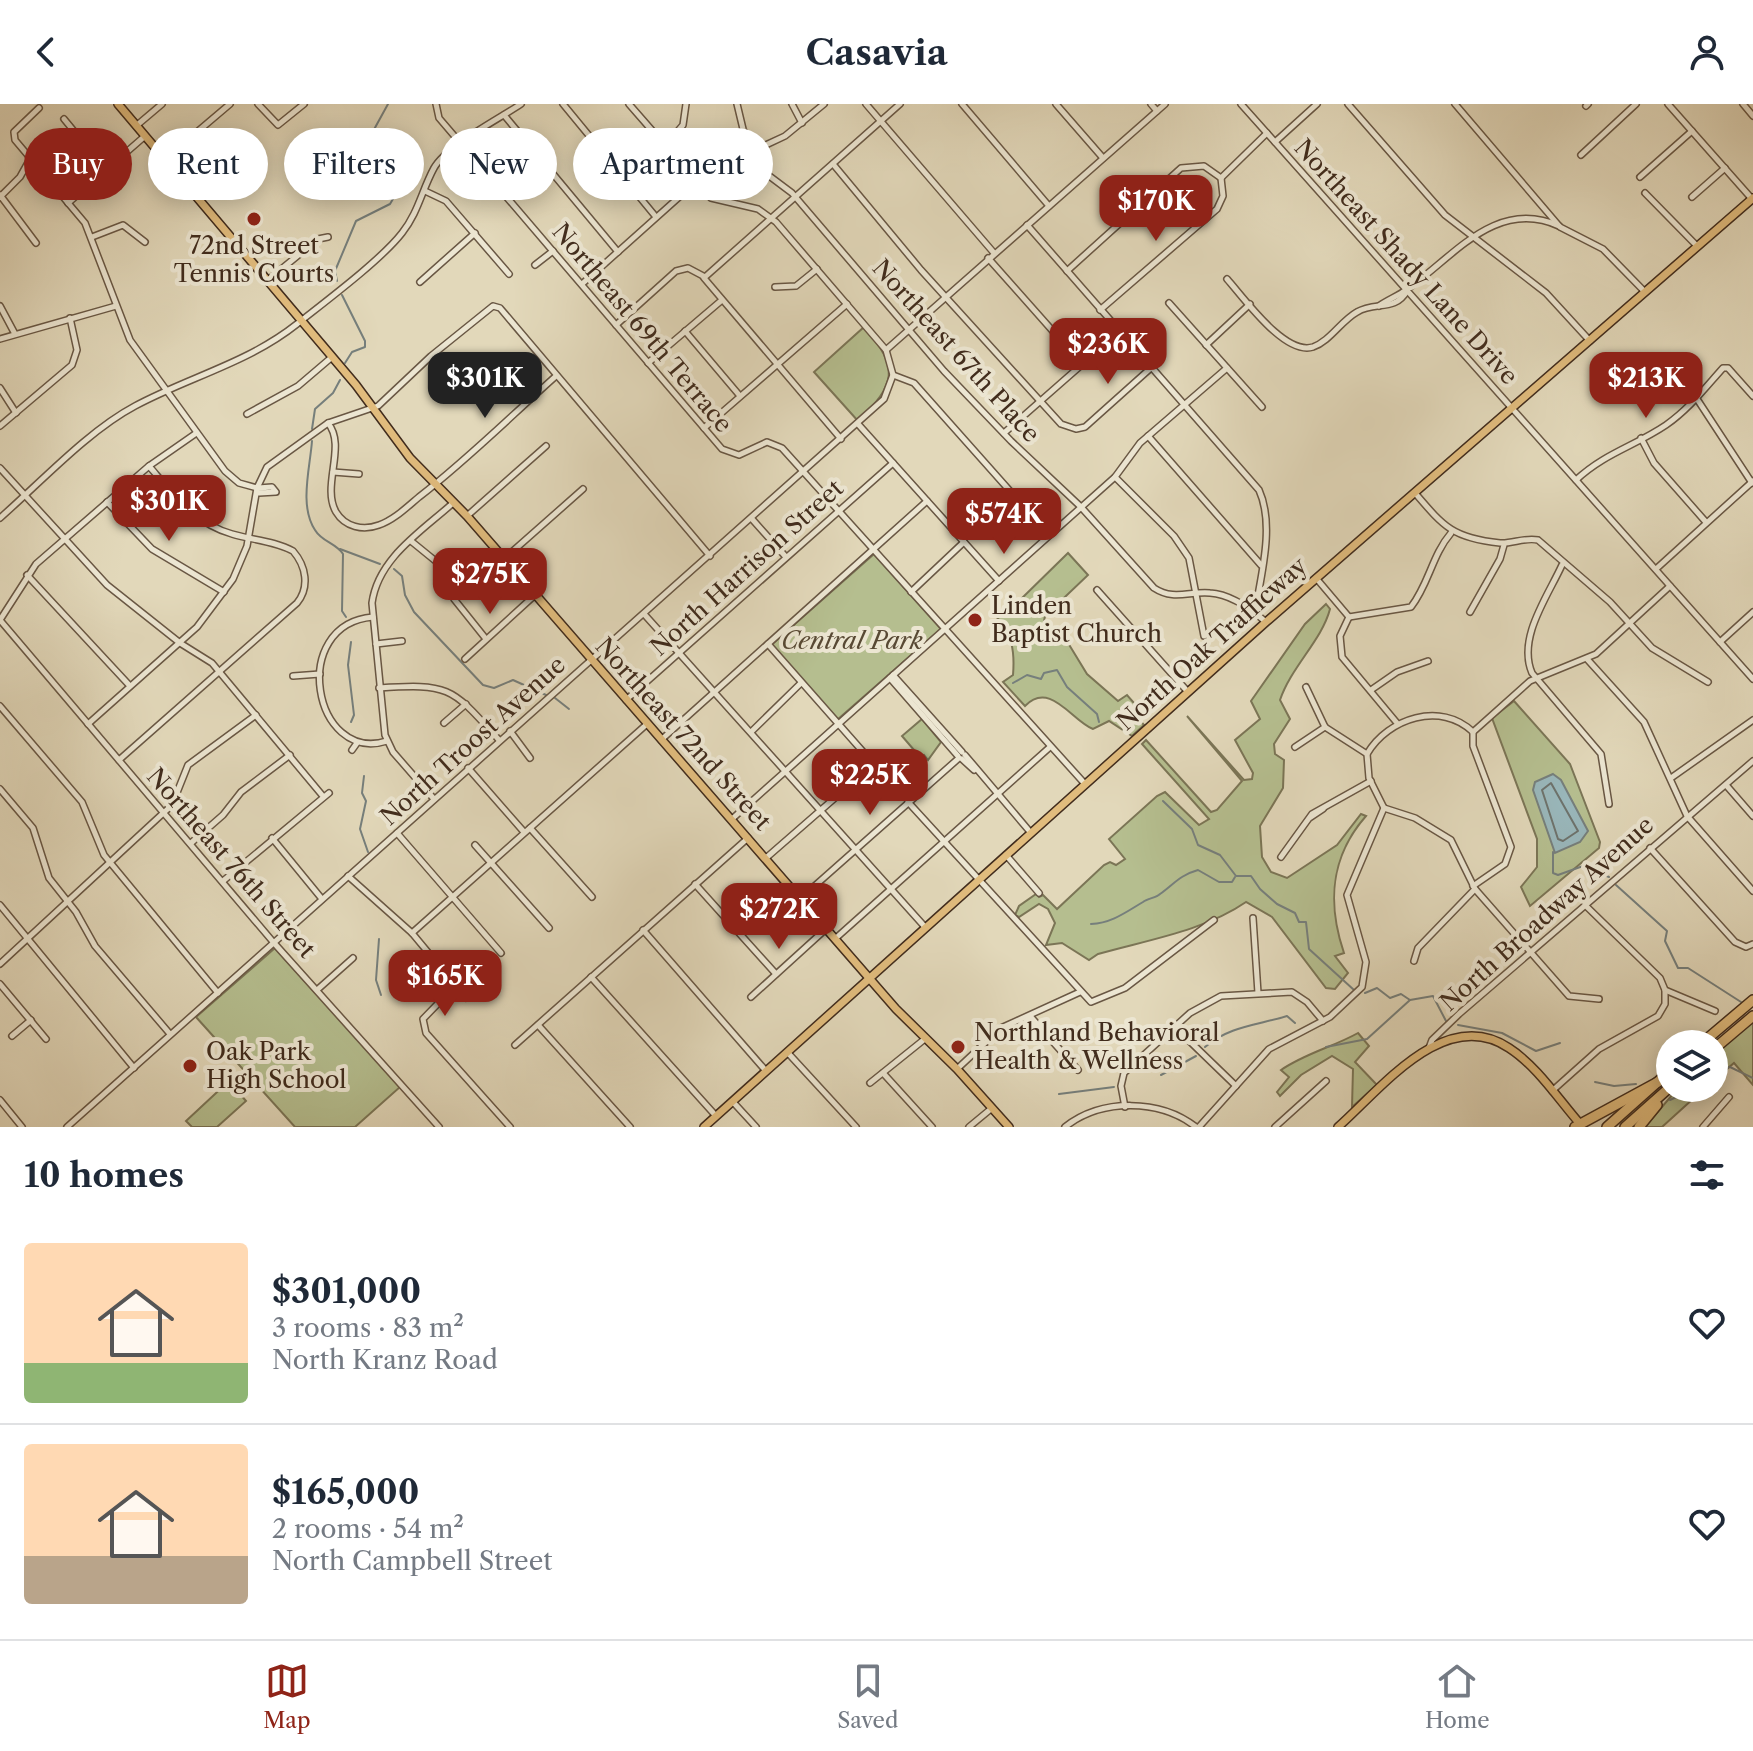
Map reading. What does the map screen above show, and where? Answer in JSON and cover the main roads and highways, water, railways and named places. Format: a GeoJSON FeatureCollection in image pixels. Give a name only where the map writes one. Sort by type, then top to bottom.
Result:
{"type":"FeatureCollection","features":[{"type":"Feature","properties":{"kind":"highway"},"geometry":{"type":"LineString","coordinates":[[1718,1030],[1753,1000]]}},
{"type":"Feature","properties":{"kind":"highway"},"geometry":{"type":"LineString","coordinates":[[1728,1037],[1753,1016]]}},
{"type":"Feature","properties":{"kind":"highway"},"geometry":{"type":"LineString","coordinates":[[1579,1126],[1656,1083]]}},
{"type":"Feature","properties":{"kind":"highway"},"geometry":{"type":"LineString","coordinates":[[1607,1127],[1656,1084]]}},
{"type":"Feature","properties":{"kind":"highway"},"geometry":{"type":"LineString","coordinates":[[1625,1127],[1656,1100]]}},
{"type":"Feature","properties":{"kind":"highway"},"geometry":{"type":"LineString","coordinates":[[1639,1127],[1659,1102]]}},
{"type":"Feature","properties":{"kind":"main road","name":"Northeast 72nd Street"},"geometry":{"type":"LineString","coordinates":[[118,104],[332,357],[434,486],[467,516],[871,978],[1009,1127]]}},
{"type":"Feature","properties":{"kind":"main road","name":"North Oak Trafficway"},"geometry":{"type":"LineString","coordinates":[[704,1127],[1266,622],[1753,198]]}},
{"type":"Feature","properties":{"kind":"main road","name":"North Broadway Avenue"},"geometry":{"type":"LineString","coordinates":[[1338,1127],[1428,1049],[1450,1038],[1477,1037],[1502,1043],[1515,1052],[1579,1126]]}},
{"type":"Feature","properties":{"kind":"water"},"geometry":{"type":"Polygon","coordinates":[[[1553,774],[1561,780],[1588,831],[1580,842],[1555,853],[1533,790],[1535,782],[1553,774]]]}},
{"type":"Feature","properties":{"kind":"waterway"},"geometry":{"type":"LineString","coordinates":[[337,281],[335,271],[356,221],[390,204],[400,187],[398,176],[370,145],[371,135],[388,104]]}},
{"type":"Feature","properties":{"kind":"waterway"},"geometry":{"type":"LineString","coordinates":[[342,295],[365,341],[365,347],[352,352],[345,363]]}},
{"type":"Feature","properties":{"kind":"waterway"},"geometry":{"type":"LineString","coordinates":[[312,429],[315,409],[333,393],[340,380]]}},
{"type":"Feature","properties":{"kind":"waterway"},"geometry":{"type":"LineString","coordinates":[[312,441],[306,498],[308,510],[318,534],[343,554],[342,611],[346,617]]}},
{"type":"Feature","properties":{"kind":"waterway"},"geometry":{"type":"LineString","coordinates":[[1034,509],[1050,530]]}},
{"type":"Feature","properties":{"kind":"waterway"},"geometry":{"type":"LineString","coordinates":[[340,549],[380,564]]}},
{"type":"Feature","properties":{"kind":"waterway"},"geometry":{"type":"LineString","coordinates":[[394,569],[402,576],[405,595],[414,612],[483,685],[494,688],[513,680],[546,695]]}},
{"type":"Feature","properties":{"kind":"waterway"},"geometry":{"type":"LineString","coordinates":[[351,642],[348,665],[354,715],[351,722]]}},
{"type":"Feature","properties":{"kind":"waterway"},"geometry":{"type":"LineString","coordinates":[[1013,683],[1027,675],[1041,679],[1044,673],[1057,670],[1067,687],[1097,714],[1099,722]]}},
{"type":"Feature","properties":{"kind":"waterway"},"geometry":{"type":"LineString","coordinates":[[555,698],[569,709]]}},
{"type":"Feature","properties":{"kind":"waterway"},"geometry":{"type":"LineString","coordinates":[[364,776],[362,793],[366,801],[360,829],[368,852]]}},
{"type":"Feature","properties":{"kind":"waterway"},"geometry":{"type":"LineString","coordinates":[[1163,801],[1192,829],[1198,845],[1220,855],[1236,876],[1251,876],[1277,904],[1295,913],[1299,922],[1306,922],[1309,949],[1354,990]]}},
{"type":"Feature","properties":{"kind":"waterway"},"geometry":{"type":"LineString","coordinates":[[1553,852],[1553,873],[1558,875],[1583,866],[1609,877]]}},
{"type":"Feature","properties":{"kind":"waterway"},"geometry":{"type":"LineString","coordinates":[[1091,924],[1118,916],[1198,870],[1219,882],[1232,882],[1235,877]]}},
{"type":"Feature","properties":{"kind":"waterway"},"geometry":{"type":"LineString","coordinates":[[1616,885],[1667,931],[1665,941],[1678,968],[1688,968],[1741,1002]]}},
{"type":"Feature","properties":{"kind":"waterway"},"geometry":{"type":"LineString","coordinates":[[379,939],[376,980],[381,995]]}},
{"type":"Feature","properties":{"kind":"waterway"},"geometry":{"type":"LineString","coordinates":[[1365,993],[1377,988],[1390,998],[1401,994],[1410,1000],[1433,996],[1446,1021]]}},
{"type":"Feature","properties":{"kind":"waterway"},"geometry":{"type":"LineString","coordinates":[[1326,1047],[1367,1039],[1410,1000]]}},
{"type":"Feature","properties":{"kind":"waterway"},"geometry":{"type":"LineString","coordinates":[[1205,1047],[1244,1027],[1287,1016],[1295,1023]]}},
{"type":"Feature","properties":{"kind":"waterway"},"geometry":{"type":"LineString","coordinates":[[1458,1025],[1502,1033],[1536,1051],[1560,1043]]}},
{"type":"Feature","properties":{"kind":"waterway"},"geometry":{"type":"LineString","coordinates":[[1161,1075],[1196,1056]]}},
{"type":"Feature","properties":{"kind":"waterway"},"geometry":{"type":"LineString","coordinates":[[1728,1068],[1753,1078]]}},
{"type":"Feature","properties":{"kind":"waterway"},"geometry":{"type":"LineString","coordinates":[[1595,1082],[1614,1086],[1636,1084]]}},
{"type":"Feature","properties":{"kind":"waterway"},"geometry":{"type":"LineString","coordinates":[[1059,1094],[1114,1087]]}},
{"type":"Feature","properties":{"kind":"place","name":"72nd Street Tennis Courts"},"geometry":{"type":"Point","coordinates":[254,219]}},
{"type":"Feature","properties":{"kind":"place","name":"Linden Baptist Church"},"geometry":{"type":"Point","coordinates":[975,620]}},
{"type":"Feature","properties":{"kind":"place","name":"Northland Behavioral Health & Wellness"},"geometry":{"type":"Point","coordinates":[958,1047]}},
{"type":"Feature","properties":{"kind":"place","name":"Oak Park High School"},"geometry":{"type":"Point","coordinates":[190,1066]}},
{"type":"Feature","properties":{"kind":"park label","name":"Central Park"},"geometry":{"type":"Point","coordinates":[852,641]}}]}
